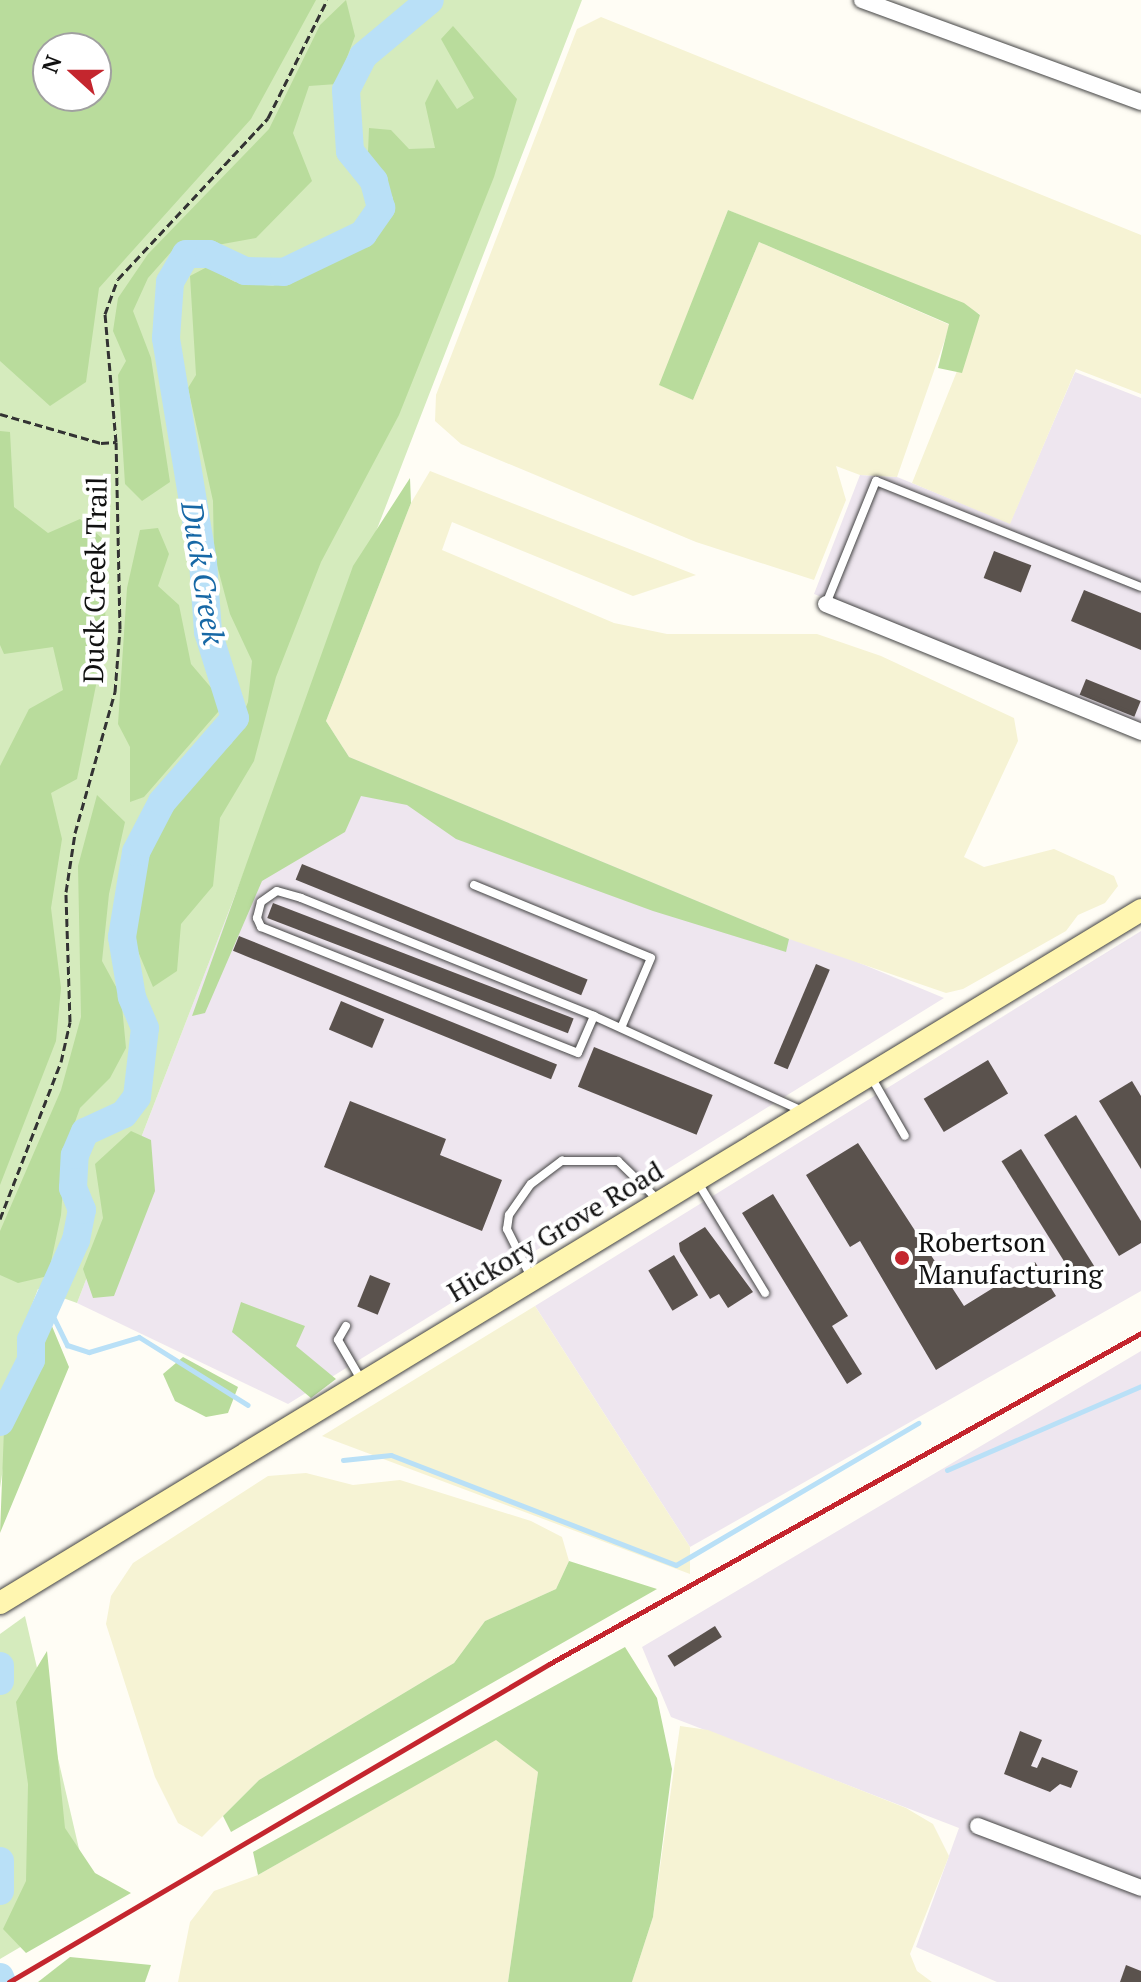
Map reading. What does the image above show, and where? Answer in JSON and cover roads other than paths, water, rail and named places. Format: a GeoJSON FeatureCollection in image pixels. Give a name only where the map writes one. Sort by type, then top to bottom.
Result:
{"type":"FeatureCollection","features":[{"type":"Feature","properties":{"kind":"main road","name":"Hickory Grove Road"},"geometry":{"type":"LineString","coordinates":[[0,1603],[1141,910]]}},
{"type":"Feature","properties":{"kind":"street"},"geometry":{"type":"LineString","coordinates":[[862,0],[1141,102]]}},
{"type":"Feature","properties":{"kind":"street"},"geometry":{"type":"LineString","coordinates":[[826,604],[1141,732]]}},
{"type":"Feature","properties":{"kind":"street"},"geometry":{"type":"LineString","coordinates":[[978,1826],[1140,1886]]}},
{"type":"Feature","properties":{"kind":"lane"},"geometry":{"type":"LineString","coordinates":[[826,604],[876,481],[1141,587]]}},
{"type":"Feature","properties":{"kind":"lane"},"geometry":{"type":"LineString","coordinates":[[474,885],[651,958],[621,1028]]}},
{"type":"Feature","properties":{"kind":"lane"},"geometry":{"type":"LineString","coordinates":[[594,1016],[578,1053],[261,927],[257,918],[261,902],[277,891],[301,898],[594,1016],[806,1113]]}},
{"type":"Feature","properties":{"kind":"lane"},"geometry":{"type":"LineString","coordinates":[[870,1075],[905,1136]]}},
{"type":"Feature","properties":{"kind":"lane"},"geometry":{"type":"LineString","coordinates":[[533,1280],[507,1229],[509,1215],[531,1184],[562,1161],[618,1161],[661,1202]]}},
{"type":"Feature","properties":{"kind":"lane"},"geometry":{"type":"LineString","coordinates":[[697,1180],[765,1293]]}},
{"type":"Feature","properties":{"kind":"lane"},"geometry":{"type":"LineString","coordinates":[[346,1326],[338,1340],[363,1383]]}},
{"type":"Feature","properties":{"kind":"waterway","name":"Duck Creek"},"geometry":{"type":"LineString","coordinates":[[0,1422],[31,1360],[31,1340],[76,1240],[82,1210],[73,1188],[75,1155],[85,1132],[124,1114],[137,1097],[145,1028],[132,997],[122,937],[136,852],[162,802],[235,718],[208,632],[203,562],[166,338],[170,282],[186,254],[209,254],[245,271],[284,272],[363,234],[381,208],[374,181],[350,151],[346,90],[363,56],[430,0]]}},
{"type":"Feature","properties":{"kind":"waterway"},"geometry":{"type":"LineString","coordinates":[[47,1304],[67,1345],[89,1352],[139,1337],[248,1405]]}},
{"type":"Feature","properties":{"kind":"waterway"},"geometry":{"type":"LineString","coordinates":[[947,1470],[1141,1386]]}},
{"type":"Feature","properties":{"kind":"waterway"},"geometry":{"type":"LineString","coordinates":[[343,1460],[391,1455],[676,1565],[918,1423]]}},
{"type":"Feature","properties":{"kind":"waterway","name":"Duck Creek"},"geometry":{"type":"LineString","coordinates":[[0,1666],[0,1681]]}},
{"type":"Feature","properties":{"kind":"waterway","name":"Duck Creek"},"geometry":{"type":"LineString","coordinates":[[0,1861],[0,1891]]}},
{"type":"Feature","properties":{"kind":"waterway","name":"Duck Creek"},"geometry":{"type":"LineString","coordinates":[[0,1977],[2,1982]]}},
{"type":"Feature","properties":{"kind":"railway"},"geometry":{"type":"LineString","coordinates":[[9,1982],[549,1664],[1141,1333]]}},
{"type":"Feature","properties":{"kind":"place","name":"Robertson Manufacturing"},"geometry":{"type":"Point","coordinates":[902,1258]}}]}
